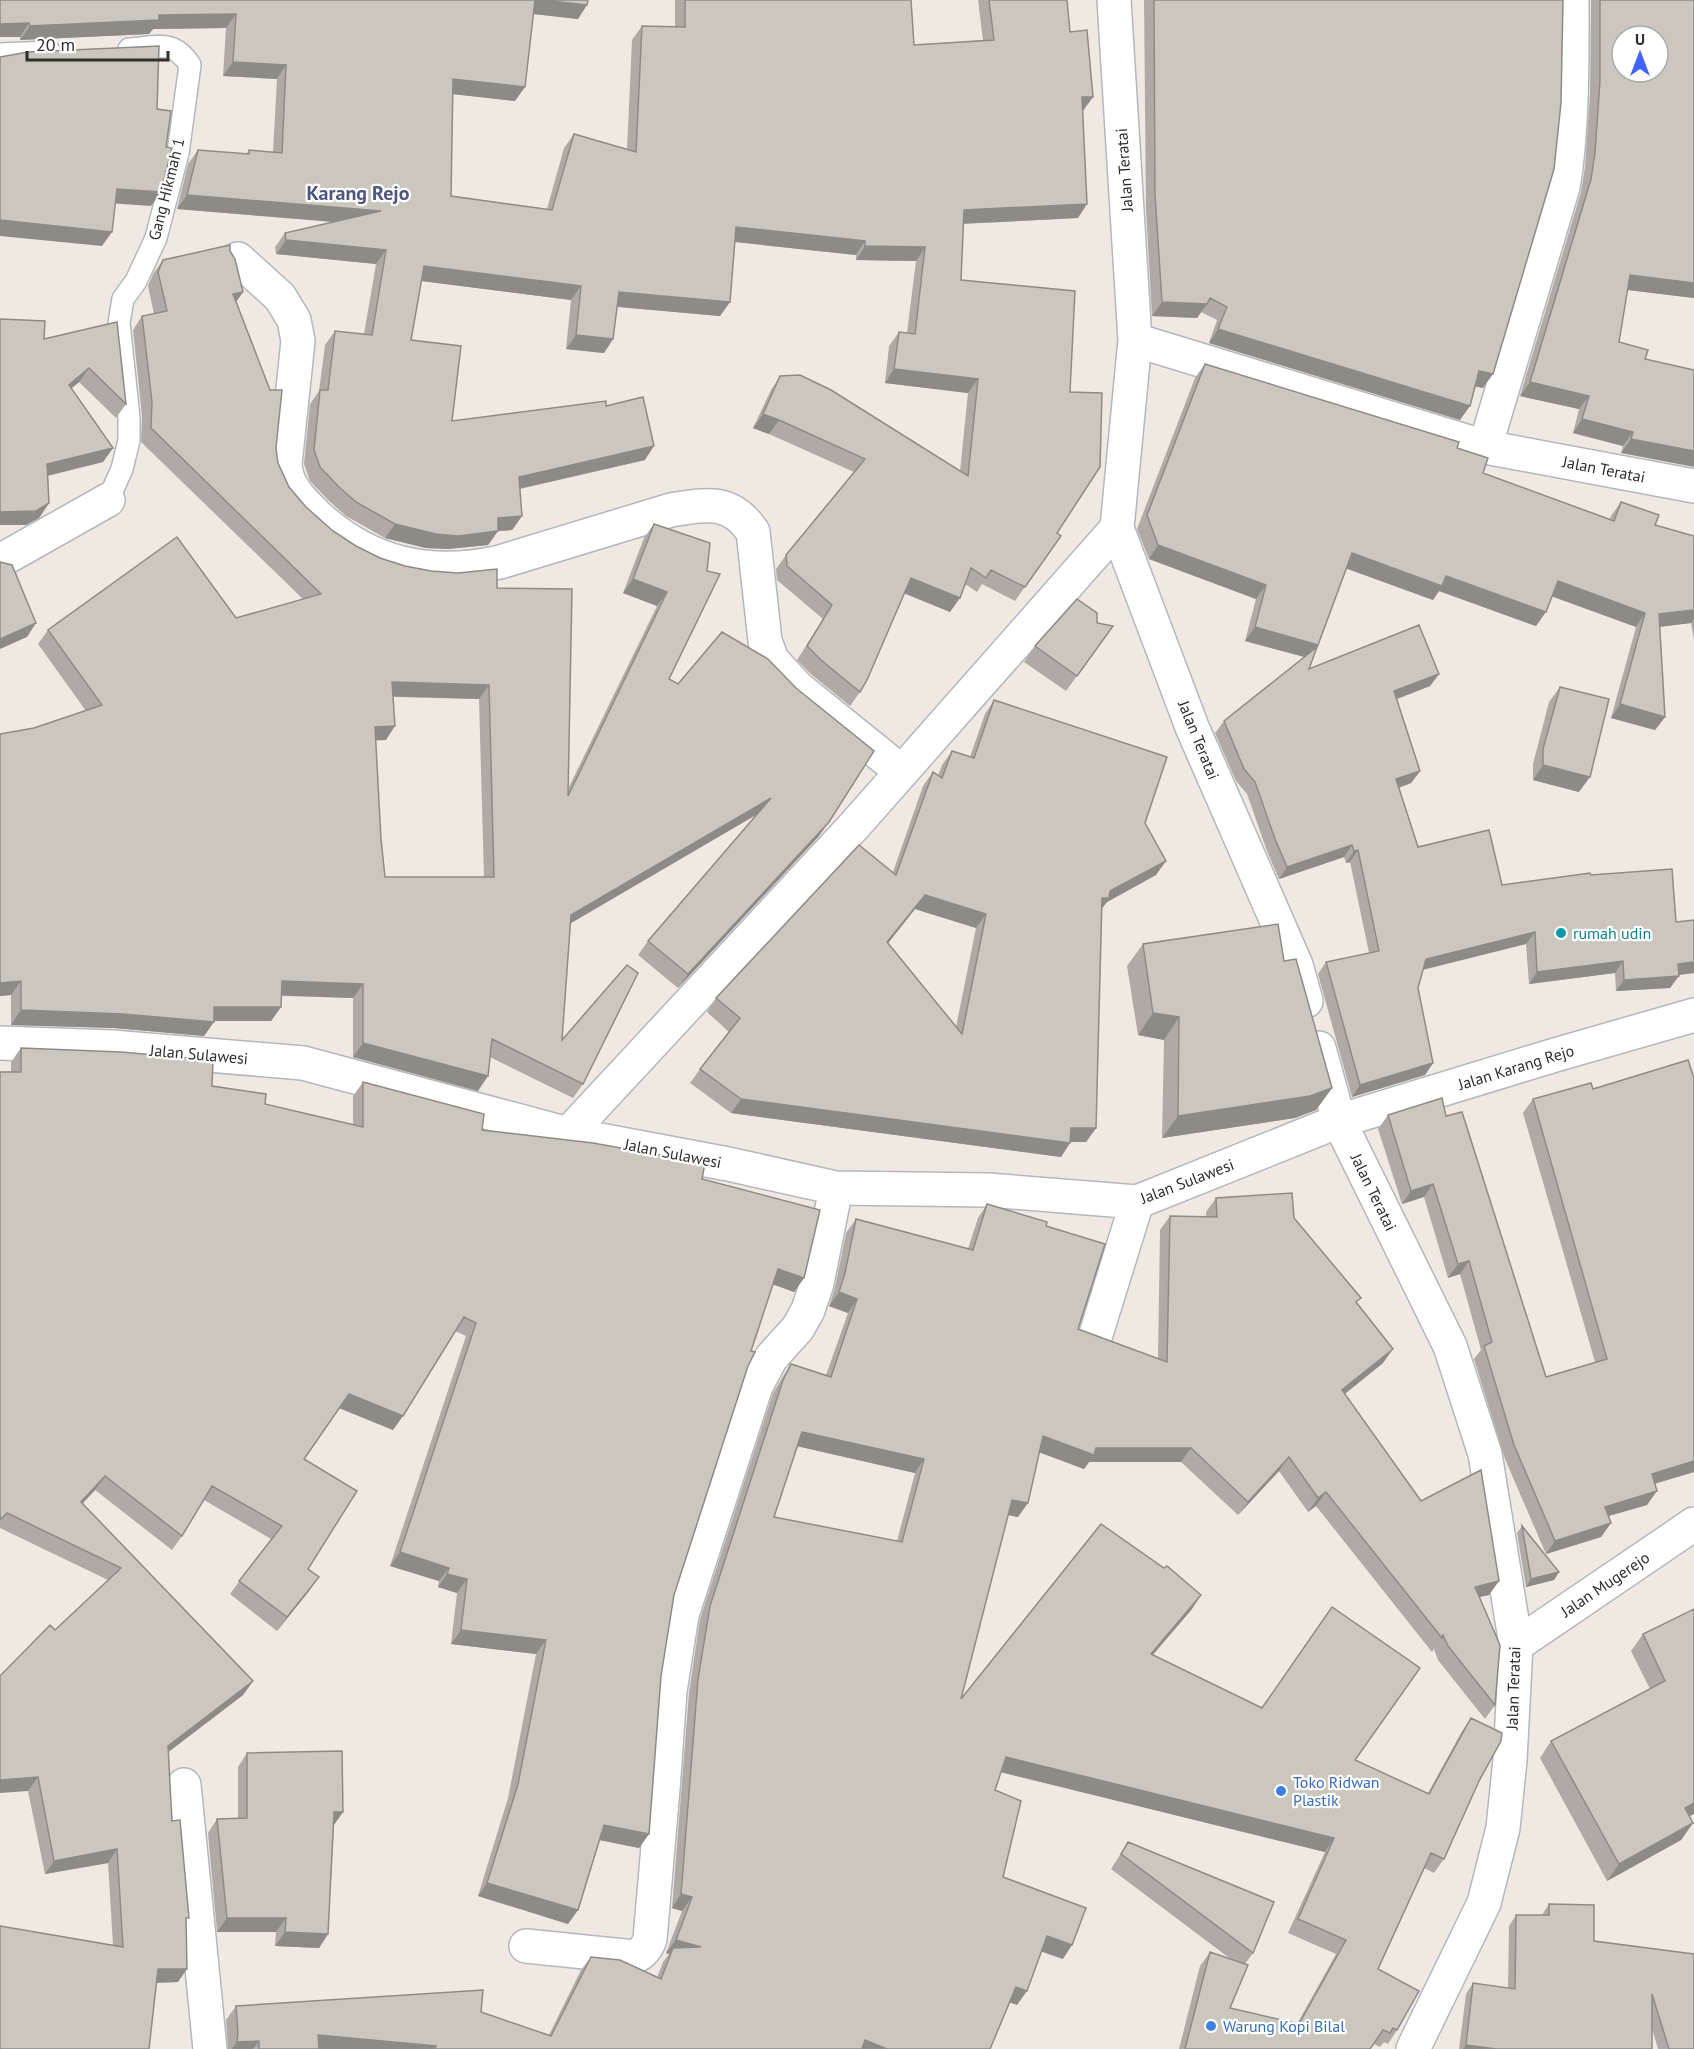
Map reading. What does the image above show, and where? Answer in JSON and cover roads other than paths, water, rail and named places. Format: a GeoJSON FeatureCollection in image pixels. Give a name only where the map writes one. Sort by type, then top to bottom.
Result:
{"type":"FeatureCollection","features":[{"type":"Feature","properties":{"kind":"street","name":"Jalan Teratai"},"geometry":{"type":"LineString","coordinates":[[1114,0],[1135,340],[1117,528],[1192,727],[1296,965],[1339,1121],[1450,1346],[1485,1454],[1516,1645],[1510,1760],[1503,1828],[1485,1903],[1413,2049]]}},
{"type":"Feature","properties":{"kind":"street"},"geometry":{"type":"LineString","coordinates":[[1485,447],[1563,187],[1567,164],[1572,0]]}},
{"type":"Feature","properties":{"kind":"street"},"geometry":{"type":"LineString","coordinates":[[238,259],[280,297],[294,320],[298,341],[285,464],[286,474],[298,496],[326,524],[357,546],[406,564],[471,568],[500,562],[671,510],[722,506],[734,511],[744,518],[753,532],[765,641],[772,660],[798,688],[902,772]]}},
{"type":"Feature","properties":{"kind":"street","name":"Jalan Teratai"},"geometry":{"type":"LineString","coordinates":[[1135,340],[1485,447],[1694,486]]}},
{"type":"Feature","properties":{"kind":"street"},"geometry":{"type":"LineString","coordinates":[[0,561],[108,500]]}},
{"type":"Feature","properties":{"kind":"street"},"geometry":{"type":"LineString","coordinates":[[568,1134],[854,826],[1117,528]]}},
{"type":"Feature","properties":{"kind":"street","name":"Jalan Karang Rejo"},"geometry":{"type":"LineString","coordinates":[[1339,1121],[1694,1015]]}},
{"type":"Feature","properties":{"kind":"street","name":"Jalan Sulawesi"},"geometry":{"type":"LineString","coordinates":[[0,1043],[112,1047],[303,1064],[568,1134],[728,1164],[836,1188],[988,1190],[1137,1202],[1339,1121]]}},
{"type":"Feature","properties":{"kind":"street"},"geometry":{"type":"LineString","coordinates":[[526,1946],[634,1957],[648,1946],[670,1691],[687,1596],[756,1386],[771,1358],[798,1328],[808,1310],[817,1283],[836,1188]]}},
{"type":"Feature","properties":{"kind":"street"},"geometry":{"type":"LineString","coordinates":[[1096,1334],[1137,1202]]}},
{"type":"Feature","properties":{"kind":"street","name":"Jalan Mugerejo"},"geometry":{"type":"LineString","coordinates":[[1516,1645],[1694,1524]]}},
{"type":"Feature","properties":{"kind":"street"},"geometry":{"type":"LineString","coordinates":[[184,1785],[210,2049]]}},
{"type":"Feature","properties":{"kind":"lane","name":"Gang Hikmah 1"},"geometry":{"type":"LineString","coordinates":[[107,49],[168,46],[182,53],[190,65],[178,153],[156,237],[136,280],[123,298],[119,323],[129,417],[129,440],[122,469],[108,500]]}},
{"type":"Feature","properties":{"kind":"lane"},"geometry":{"type":"LineString","coordinates":[[0,54],[72,51]]}},
{"type":"Feature","properties":{"kind":"place","name":"rumah udin"},"geometry":{"type":"Point","coordinates":[1561,933]}},
{"type":"Feature","properties":{"kind":"place","name":"Toko Ridwan Plastik"},"geometry":{"type":"Point","coordinates":[1281,1791]}},
{"type":"Feature","properties":{"kind":"place","name":"Warung Kopi Bilal"},"geometry":{"type":"Point","coordinates":[1211,2026]}},
{"type":"Feature","properties":{"kind":"district","name":"Karang Rejo"},"geometry":{"type":"Point","coordinates":[358,193]}}]}
